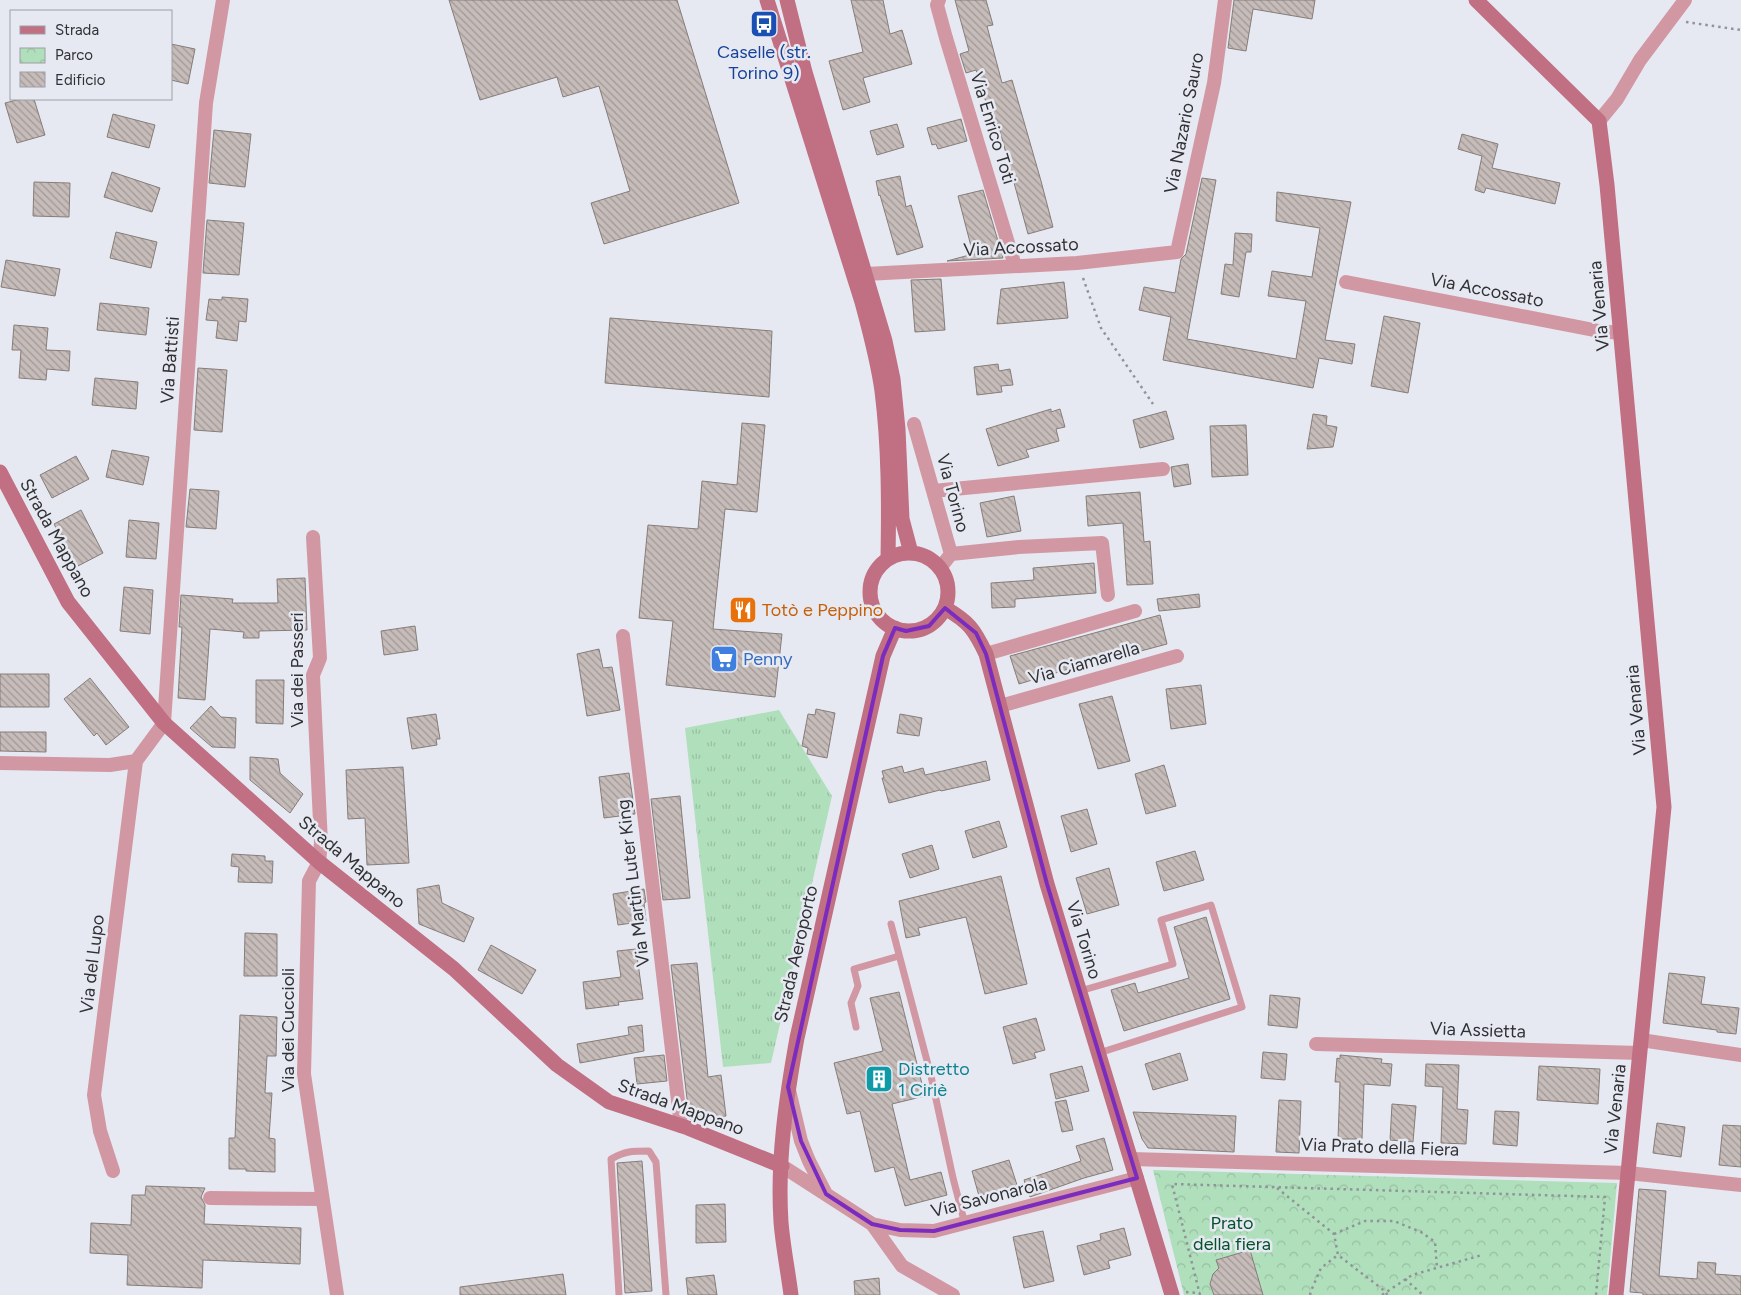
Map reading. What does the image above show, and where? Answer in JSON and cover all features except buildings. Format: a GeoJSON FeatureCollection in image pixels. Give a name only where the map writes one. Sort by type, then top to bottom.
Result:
{"type":"FeatureCollection","features":[{"type":"Feature","properties":{"kind":"street","name":"Via Battisti"},"geometry":{"type":"LineString","coordinates":[[164,723],[206,103],[222,0]]}},
{"type":"Feature","properties":{"kind":"street"},"geometry":{"type":"LineString","coordinates":[[767,0],[862,302],[874,350],[882,391],[886,436],[889,507],[888,559]]}},
{"type":"Feature","properties":{"kind":"street"},"geometry":{"type":"LineString","coordinates":[[787,0],[805,72],[886,341],[893,379],[898,428],[902,519],[911,553]]}},
{"type":"Feature","properties":{"kind":"street","name":"Via Enrico Toti"},"geometry":{"type":"LineString","coordinates":[[939,0],[937,5],[946,38],[1014,266]]}},
{"type":"Feature","properties":{"kind":"street","name":"Via Nazario Sauro"},"geometry":{"type":"LineString","coordinates":[[1177,252],[1214,83],[1225,0]]}},
{"type":"Feature","properties":{"kind":"street"},"geometry":{"type":"LineString","coordinates":[[1476,0],[1598,121],[1617,99],[1640,60],[1685,0]]}},
{"type":"Feature","properties":{"kind":"street","name":"Via Venaria"},"geometry":{"type":"LineString","coordinates":[[1598,121],[1607,185],[1664,807],[1616,1295]]}},
{"type":"Feature","properties":{"kind":"street","name":"Via Accossato"},"geometry":{"type":"LineString","coordinates":[[866,274],[1077,263],[1177,252]]}},
{"type":"Feature","properties":{"kind":"street","name":"Via Accossato"},"geometry":{"type":"LineString","coordinates":[[1346,282],[1599,332],[1621,333]]}},
{"type":"Feature","properties":{"kind":"street","name":"Via Torino"},"geometry":{"type":"LineString","coordinates":[[914,424],[951,554],[940,568]]}},
{"type":"Feature","properties":{"kind":"street"},"geometry":{"type":"LineString","coordinates":[[933,491],[1163,469]]}},
{"type":"Feature","properties":{"kind":"street","name":"Strada Mappano"},"geometry":{"type":"LineString","coordinates":[[0,472],[68,602],[164,723],[319,862],[454,969],[557,1065],[609,1102],[680,1126],[782,1166]]}},
{"type":"Feature","properties":{"kind":"street","name":"Via dei Passeri"},"geometry":{"type":"LineString","coordinates":[[313,538],[320,658],[312,675],[321,843],[319,862]]}},
{"type":"Feature","properties":{"kind":"street"},"geometry":{"type":"LineString","coordinates":[[951,554],[1019,547],[1102,543],[1108,595]]}},
{"type":"Feature","properties":{"kind":"street"},"geometry":{"type":"LineString","coordinates":[[911,553],[927,557],[940,568],[947,581],[948,595],[945,608],[938,618],[924,628],[906,631],[885,623],[877,614],[872,604],[870,593],[874,573],[880,565],[899,554],[911,553]]}},
{"type":"Feature","properties":{"kind":"street","name":"Via Torino"},"geometry":{"type":"LineString","coordinates":[[945,608],[963,619],[976,633],[986,654],[1047,884],[1172,1295]]}},
{"type":"Feature","properties":{"kind":"street"},"geometry":{"type":"LineString","coordinates":[[986,654],[1136,611]]}},
{"type":"Feature","properties":{"kind":"street","name":"Strada Aeroporto"},"geometry":{"type":"LineString","coordinates":[[791,1295],[781,1222],[783,1138],[788,1087],[797,1038],[883,656],[895,628]]}},
{"type":"Feature","properties":{"kind":"street","name":"Via Martin Luter King"},"geometry":{"type":"LineString","coordinates":[[623,636],[680,1126]]}},
{"type":"Feature","properties":{"kind":"street","name":"Via Ciamarella"},"geometry":{"type":"LineString","coordinates":[[1000,706],[1177,656]]}},
{"type":"Feature","properties":{"kind":"street","name":"Via del Lupo"},"geometry":{"type":"LineString","coordinates":[[113,1171],[100,1131],[94,1095],[136,761],[164,723]]}},
{"type":"Feature","properties":{"kind":"street"},"geometry":{"type":"LineString","coordinates":[[0,763],[110,765],[136,761]]}},
{"type":"Feature","properties":{"kind":"street","name":"Via dei Cuccioli"},"geometry":{"type":"LineString","coordinates":[[319,862],[309,881],[304,1074],[337,1295]]}},
{"type":"Feature","properties":{"kind":"street","name":"Via Assietta"},"geometry":{"type":"LineString","coordinates":[[1316,1044],[1640,1047],[1741,1055]]}},
{"type":"Feature","properties":{"kind":"street","name":"Via Savonarola"},"geometry":{"type":"LineString","coordinates":[[788,1087],[801,1141],[809,1162],[826,1194]]}},
{"type":"Feature","properties":{"kind":"street","name":"Via Prato della Fiera"},"geometry":{"type":"LineString","coordinates":[[1131,1159],[1628,1173],[1741,1185]]}},
{"type":"Feature","properties":{"kind":"street","name":"Via Savonarola"},"geometry":{"type":"LineString","coordinates":[[782,1166],[872,1224],[900,1230],[934,1231],[1137,1178]]}},
{"type":"Feature","properties":{"kind":"street"},"geometry":{"type":"LineString","coordinates":[[210,1198],[322,1199]]}},
{"type":"Feature","properties":{"kind":"street"},"geometry":{"type":"LineString","coordinates":[[872,1224],[902,1266],[953,1295]]}},
{"type":"Feature","properties":{"kind":"lane"},"geometry":{"type":"LineString","coordinates":[[1080,991],[1173,964],[1161,920],[1211,906],[1242,1008],[1099,1053]]}},
{"type":"Feature","properties":{"kind":"lane"},"geometry":{"type":"LineString","coordinates":[[891,924],[931,1076],[965,1224]]}},
{"type":"Feature","properties":{"kind":"lane"},"geometry":{"type":"LineString","coordinates":[[856,1027],[851,1002],[858,986],[854,968],[899,956]]}},
{"type":"Feature","properties":{"kind":"lane"},"geometry":{"type":"LineString","coordinates":[[620,1295],[611,1159],[625,1151],[649,1151],[656,1162],[666,1295]]}},
{"type":"Feature","properties":{"kind":"path"},"geometry":{"type":"LineString","coordinates":[[1670,20],[1741,30]]}},
{"type":"Feature","properties":{"kind":"path"},"geometry":{"type":"LineString","coordinates":[[1077,263],[1101,328],[1153,404]]}},
{"type":"Feature","properties":{"kind":"path"},"geometry":{"type":"LineString","coordinates":[[1200,1295],[1172,1184],[1605,1197],[1596,1295]]}},
{"type":"Feature","properties":{"kind":"path"},"geometry":{"type":"LineString","coordinates":[[1276,1187],[1334,1234],[1338,1255],[1387,1294]]}},
{"type":"Feature","properties":{"kind":"path"},"geometry":{"type":"LineString","coordinates":[[1334,1234],[1365,1221],[1394,1221],[1422,1232],[1435,1242],[1437,1268]]}},
{"type":"Feature","properties":{"kind":"path"},"geometry":{"type":"LineString","coordinates":[[1310,1295],[1310,1291],[1321,1268],[1338,1255]]}},
{"type":"Feature","properties":{"kind":"path"},"geometry":{"type":"LineString","coordinates":[[1382,1295],[1387,1294],[1412,1275],[1482,1255]]}},
{"type":"Feature","properties":{"kind":"path"},"geometry":{"type":"LineString","coordinates":[[1406,1279],[1423,1295]]}},
{"type":"Feature","properties":{"kind":"highlighted area"},"geometry":{"type":"Polygon","coordinates":[[[945,608],[976,633],[986,654],[1047,884],[1137,1178],[934,1231],[900,1230],[872,1224],[826,1194],[801,1141],[788,1087],[883,656],[895,628],[906,631],[929,626],[945,608]]]}},
{"type":"Feature","properties":{"kind":"green space"},"geometry":{"type":"Polygon","coordinates":[[[779,710],[832,796],[771,1063],[723,1067],[685,728],[779,710]]]}},
{"type":"Feature","properties":{"kind":"green space","name":"Prato della fiera"},"geometry":{"type":"Polygon","coordinates":[[[1153,1170],[1617,1183],[1607,1295],[1184,1295],[1153,1170]]]}},
{"type":"Feature","properties":{"kind":"place","name":"Caselle (str. Torino 9)"},"geometry":{"type":"Point","coordinates":[764,24]}},
{"type":"Feature","properties":{"kind":"place","name":"Totò e Peppino"},"geometry":{"type":"Point","coordinates":[743,610]}},
{"type":"Feature","properties":{"kind":"place","name":"Penny"},"geometry":{"type":"Point","coordinates":[724,659]}},
{"type":"Feature","properties":{"kind":"place","name":"Distretto 1 Ciriè"},"geometry":{"type":"Point","coordinates":[879,1079]}}]}
